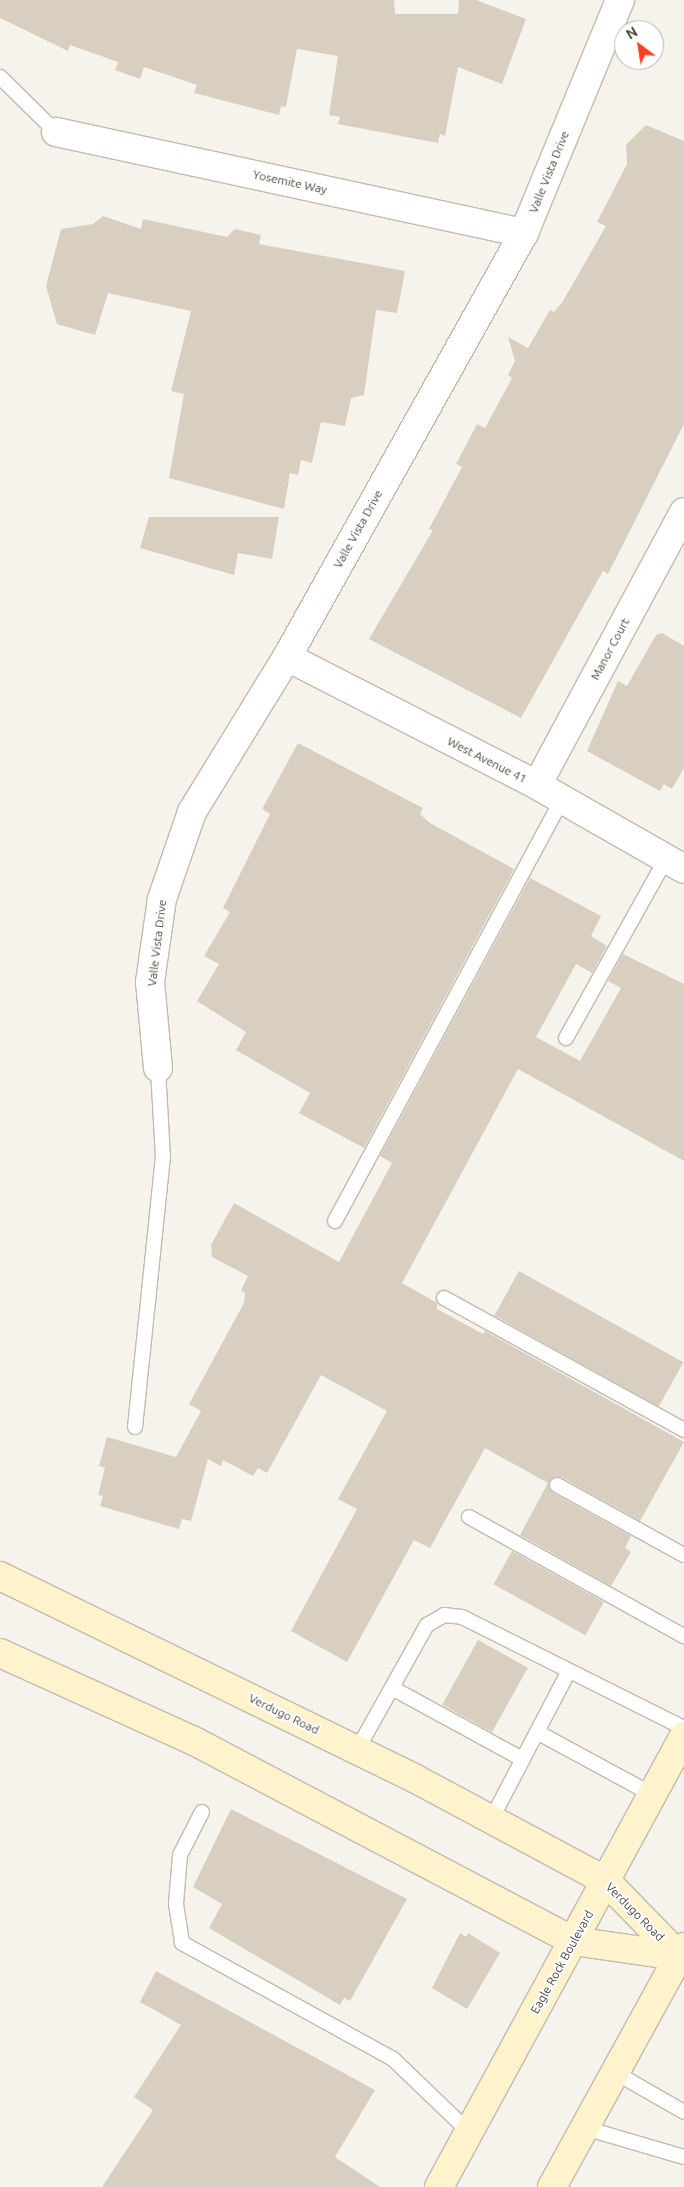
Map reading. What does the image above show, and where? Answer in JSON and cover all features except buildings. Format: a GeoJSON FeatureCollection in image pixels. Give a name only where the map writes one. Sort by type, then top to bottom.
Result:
{"type":"FeatureCollection","features":[{"type":"Feature","properties":{"kind":"main road","name":"Verdugo Road"},"geometry":{"type":"LineString","coordinates":[[0,1576],[358,1750],[606,1882],[682,1953]]}},
{"type":"Feature","properties":{"kind":"main road","name":"Verdugo Road"},"geometry":{"type":"LineString","coordinates":[[0,1653],[194,1740],[573,1941],[682,1953]]}},
{"type":"Feature","properties":{"kind":"main road","name":"Eagle Rock Boulevard"},"geometry":{"type":"LineString","coordinates":[[438,2187],[684,1736]]}},
{"type":"Feature","properties":{"kind":"main road"},"geometry":{"type":"LineString","coordinates":[[552,2187],[682,1953]]}},
{"type":"Feature","properties":{"kind":"street","name":"Valle Vista Drive"},"geometry":{"type":"LineString","coordinates":[[158,1068],[150,982],[162,899],[192,812],[287,657],[524,233],[620,0]]}},
{"type":"Feature","properties":{"kind":"street","name":"Yosemite Way"},"geometry":{"type":"LineString","coordinates":[[56,132],[524,233]]}},
{"type":"Feature","properties":{"kind":"street","name":"Manor Court"},"geometry":{"type":"LineString","coordinates":[[537,785],[684,512]]}},
{"type":"Feature","properties":{"kind":"street","name":"West Avenue 41"},"geometry":{"type":"LineString","coordinates":[[287,657],[537,785],[675,864]]}},
{"type":"Feature","properties":{"kind":"lane"},"geometry":{"type":"LineString","coordinates":[[0,77],[56,132]]}},
{"type":"Feature","properties":{"kind":"lane"},"geometry":{"type":"LineString","coordinates":[[335,1221],[562,799]]}},
{"type":"Feature","properties":{"kind":"lane"},"geometry":{"type":"LineString","coordinates":[[566,1038],[675,864]]}},
{"type":"Feature","properties":{"kind":"lane"},"geometry":{"type":"LineString","coordinates":[[135,1427],[163,1158],[158,1068]]}},
{"type":"Feature","properties":{"kind":"lane"},"geometry":{"type":"LineString","coordinates":[[444,1298],[684,1430]]}},
{"type":"Feature","properties":{"kind":"lane"},"geometry":{"type":"LineString","coordinates":[[557,1485],[684,1556]]}},
{"type":"Feature","properties":{"kind":"lane"},"geometry":{"type":"LineString","coordinates":[[469,1517],[684,1636]]}},
{"type":"Feature","properties":{"kind":"lane"},"geometry":{"type":"LineString","coordinates":[[358,1750],[427,1625],[444,1615],[462,1617],[684,1728]]}},
{"type":"Feature","properties":{"kind":"lane"},"geometry":{"type":"LineString","coordinates":[[491,1820],[569,1671]]}},
{"type":"Feature","properties":{"kind":"lane"},"geometry":{"type":"LineString","coordinates":[[392,1688],[522,1759]]}},
{"type":"Feature","properties":{"kind":"lane"},"geometry":{"type":"LineString","coordinates":[[537,1732],[653,1795]]}},
{"type":"Feature","properties":{"kind":"lane"},"geometry":{"type":"LineString","coordinates":[[202,1812],[180,1855],[176,1904],[182,1943],[393,2059],[469,2132]]}},
{"type":"Feature","properties":{"kind":"lane"},"geometry":{"type":"LineString","coordinates":[[616,2073],[683,2110]]}},
{"type":"Feature","properties":{"kind":"lane"},"geometry":{"type":"LineString","coordinates":[[585,2128],[684,2157]]}}]}
